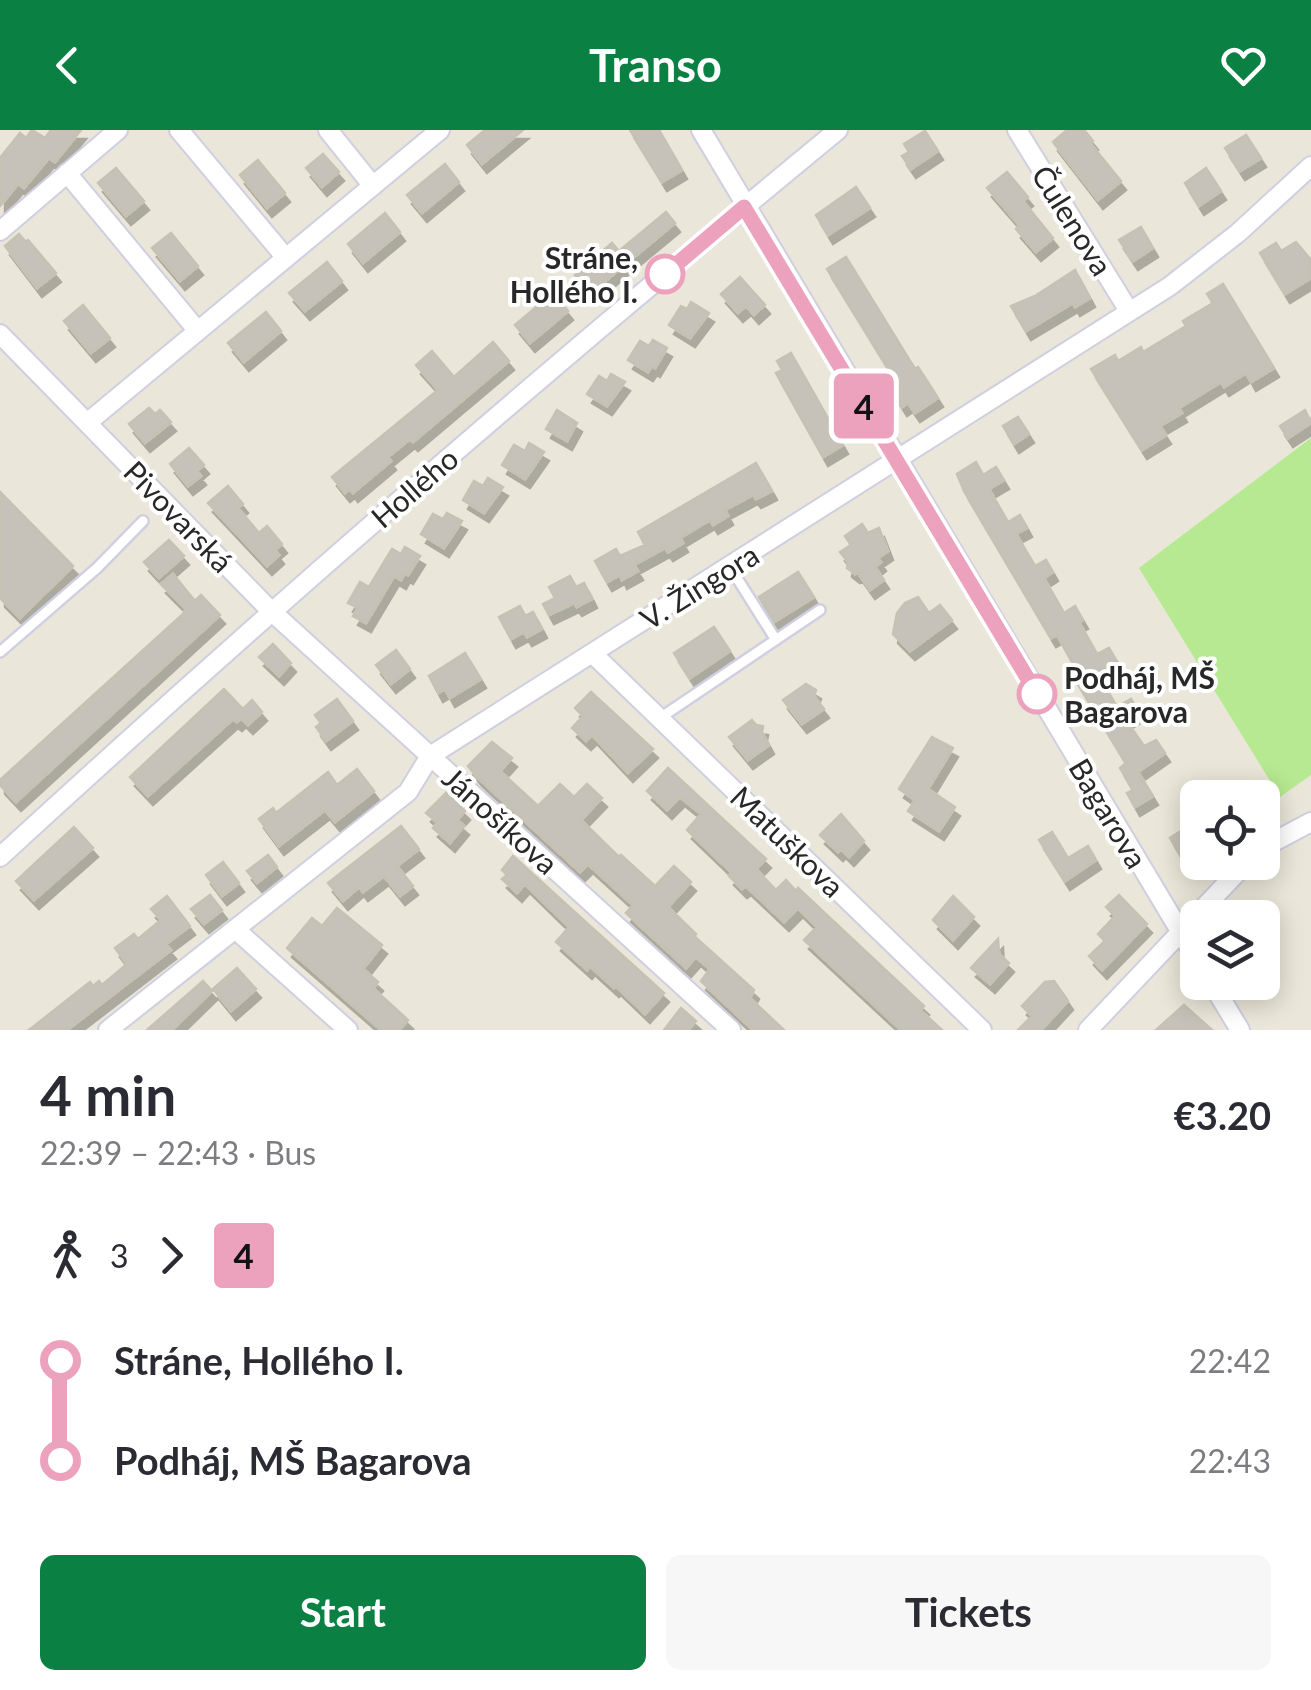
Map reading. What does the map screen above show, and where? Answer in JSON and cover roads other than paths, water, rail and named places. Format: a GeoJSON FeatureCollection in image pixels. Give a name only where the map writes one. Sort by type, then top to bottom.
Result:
{"type":"FeatureCollection","features":[{"type":"Feature","properties":{"kind":"street"},"geometry":{"type":"LineString","coordinates":[[0,230],[118,130]]}},
{"type":"Feature","properties":{"kind":"street"},"geometry":{"type":"LineString","coordinates":[[180,130],[286,258]]}},
{"type":"Feature","properties":{"kind":"street"},"geometry":{"type":"LineString","coordinates":[[328,130],[373,186]]}},
{"type":"Feature","properties":{"kind":"street"},"geometry":{"type":"LineString","coordinates":[[87,423],[440,130]]}},
{"type":"Feature","properties":{"kind":"street","name":"Bagarova"},"geometry":{"type":"LineString","coordinates":[[701,130],[1180,933]]}},
{"type":"Feature","properties":{"kind":"street","name":"Hollého"},"geometry":{"type":"LineString","coordinates":[[0,857],[270,610],[838,130]]}},
{"type":"Feature","properties":{"kind":"street","name":"Čulenova"},"geometry":{"type":"LineString","coordinates":[[1017,130],[1129,311]]}},
{"type":"Feature","properties":{"kind":"street","name":"V. Žingora"},"geometry":{"type":"LineString","coordinates":[[108,1030],[408,792],[430,756],[1129,311],[1206,259],[1311,166]]}},
{"type":"Feature","properties":{"kind":"street"},"geometry":{"type":"LineString","coordinates":[[67,173],[197,330]]}},
{"type":"Feature","properties":{"kind":"street","name":"Pivovarská"},"geometry":{"type":"LineString","coordinates":[[0,334],[270,610]]}},
{"type":"Feature","properties":{"kind":"street","name":"Jánošíkova"},"geometry":{"type":"LineString","coordinates":[[270,610],[731,1030]]}},
{"type":"Feature","properties":{"kind":"street","name":"Matuškova"},"geometry":{"type":"LineString","coordinates":[[593,654],[982,1030]]}},
{"type":"Feature","properties":{"kind":"street"},"geometry":{"type":"LineString","coordinates":[[1280,838],[1311,822]]}},
{"type":"Feature","properties":{"kind":"street"},"geometry":{"type":"LineString","coordinates":[[1211,900],[1230,880]]}},
{"type":"Feature","properties":{"kind":"street"},"geometry":{"type":"LineString","coordinates":[[235,929],[348,1030]]}},
{"type":"Feature","properties":{"kind":"street"},"geometry":{"type":"LineString","coordinates":[[1088,1030],[1180,933]]}},
{"type":"Feature","properties":{"kind":"street"},"geometry":{"type":"LineString","coordinates":[[1222,1000],[1240,1030]]}},
{"type":"Feature","properties":{"kind":"lane"},"geometry":{"type":"LineString","coordinates":[[0,634],[4,648],[97,568],[144,520]]}},
{"type":"Feature","properties":{"kind":"lane"},"geometry":{"type":"LineString","coordinates":[[730,567],[776,640]]}},
{"type":"Feature","properties":{"kind":"lane"},"geometry":{"type":"LineString","coordinates":[[660,718],[820,610]]}},
{"type":"Feature","properties":{"kind":"place","name":"Stráne, Hollého I."},"geometry":{"type":"Point","coordinates":[665,274]}},
{"type":"Feature","properties":{"kind":"place","name":"Podháj, MŠ Bagarova"},"geometry":{"type":"Point","coordinates":[1037,694]}}]}
